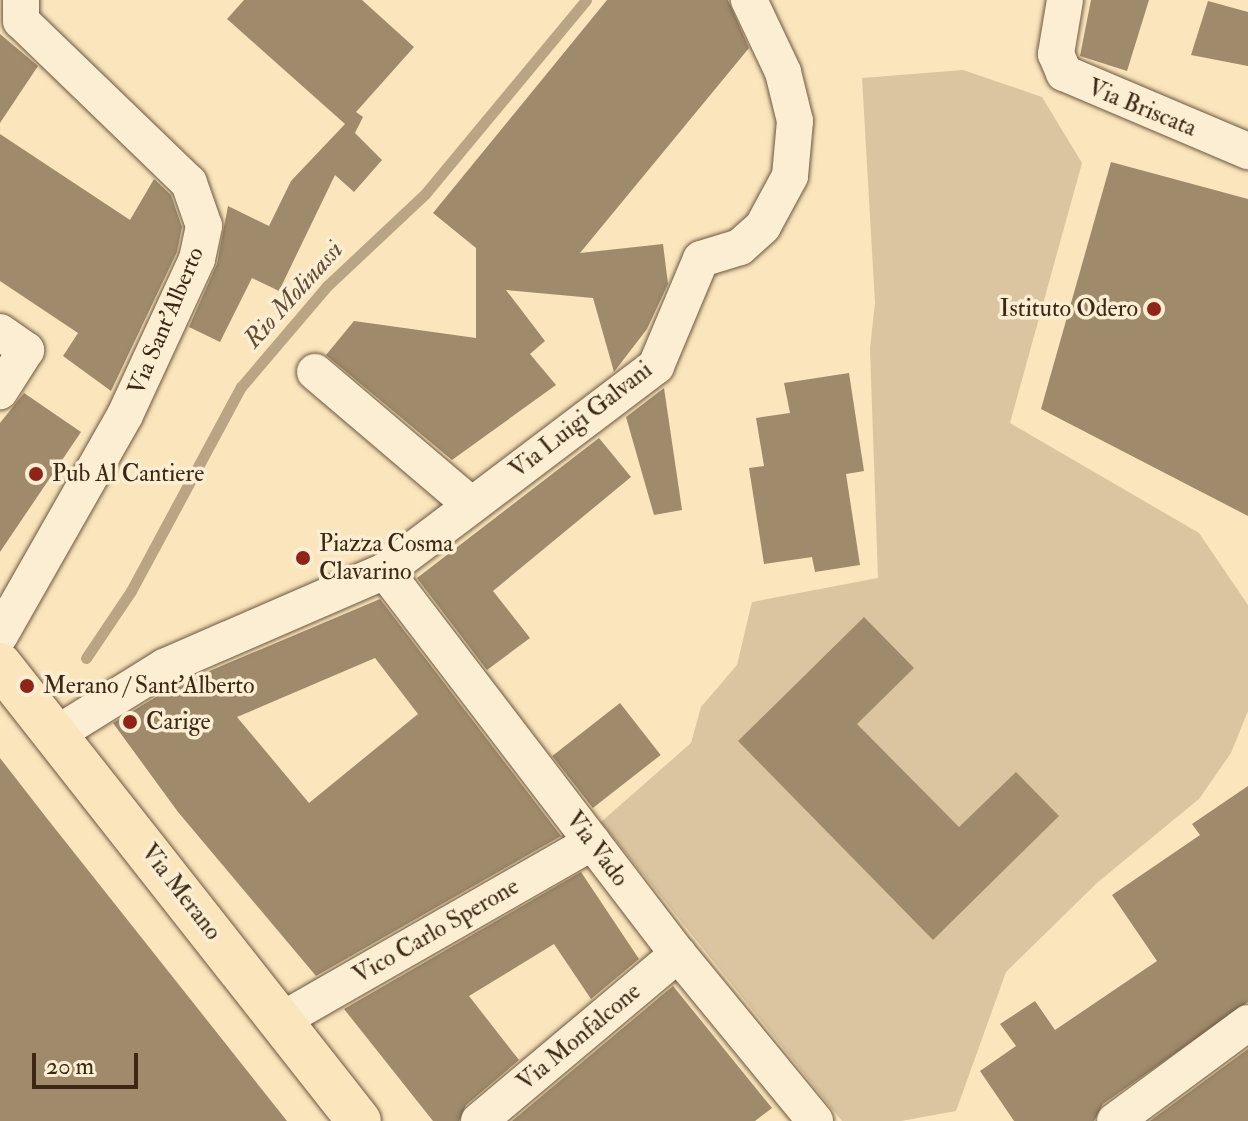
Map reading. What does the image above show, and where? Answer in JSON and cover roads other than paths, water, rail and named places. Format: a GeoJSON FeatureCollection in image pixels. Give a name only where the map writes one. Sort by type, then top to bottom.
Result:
{"type":"FeatureCollection","features":[{"type":"Feature","properties":{"kind":"main road","name":"Via Merano"},"geometry":{"type":"LineString","coordinates":[[0,665],[58,733],[359,1121]]}},
{"type":"Feature","properties":{"kind":"street","name":"Via Sant'Alberto"},"geometry":{"type":"LineString","coordinates":[[0,635],[125,415],[197,259],[204,226],[189,183],[21,21],[21,0]]}},
{"type":"Feature","properties":{"kind":"street","name":"Via Luigi Galvani"},"geometry":{"type":"LineString","coordinates":[[385,571],[656,366],[701,259],[740,247],[763,226],[784,189],[795,121],[783,72],[749,0]]}},
{"type":"Feature","properties":{"kind":"street","name":"Via Briscata"},"geometry":{"type":"LineString","coordinates":[[1065,0],[1056,54],[1064,73],[1248,151]]}},
{"type":"Feature","properties":{"kind":"street"},"geometry":{"type":"LineString","coordinates":[[0,332],[26,350],[0,391]]}},
{"type":"Feature","properties":{"kind":"street"},"geometry":{"type":"LineString","coordinates":[[315,372],[471,505]]}},
{"type":"Feature","properties":{"kind":"street"},"geometry":{"type":"LineString","coordinates":[[58,733],[164,667],[385,571]]}},
{"type":"Feature","properties":{"kind":"street","name":"Via Vado"},"geometry":{"type":"LineString","coordinates":[[385,571],[800,1116]]}},
{"type":"Feature","properties":{"kind":"street","name":"Vico Carlo Sperone"},"geometry":{"type":"LineString","coordinates":[[280,1021],[592,842]]}},
{"type":"Feature","properties":{"kind":"street","name":"Via Monfalcone"},"geometry":{"type":"LineString","coordinates":[[479,1121],[678,954]]}},
{"type":"Feature","properties":{"kind":"street"},"geometry":{"type":"LineString","coordinates":[[1115,1121],[1248,1023]]}},
{"type":"Feature","properties":{"kind":"waterway","name":"Rio Molinassi"},"geometry":{"type":"LineString","coordinates":[[86,658],[131,591],[241,387],[327,286],[425,194],[586,0]]}},
{"type":"Feature","properties":{"kind":"place","name":"Istituto Odero"},"geometry":{"type":"Point","coordinates":[1154,309]}},
{"type":"Feature","properties":{"kind":"place","name":"Pub Al Cantiere"},"geometry":{"type":"Point","coordinates":[36,474]}},
{"type":"Feature","properties":{"kind":"place","name":"Piazza Cosma Clavarino"},"geometry":{"type":"Point","coordinates":[303,558]}},
{"type":"Feature","properties":{"kind":"place","name":"Merano / Sant'Alberto"},"geometry":{"type":"Point","coordinates":[27,686]}},
{"type":"Feature","properties":{"kind":"place","name":"Carige"},"geometry":{"type":"Point","coordinates":[130,722]}}]}
